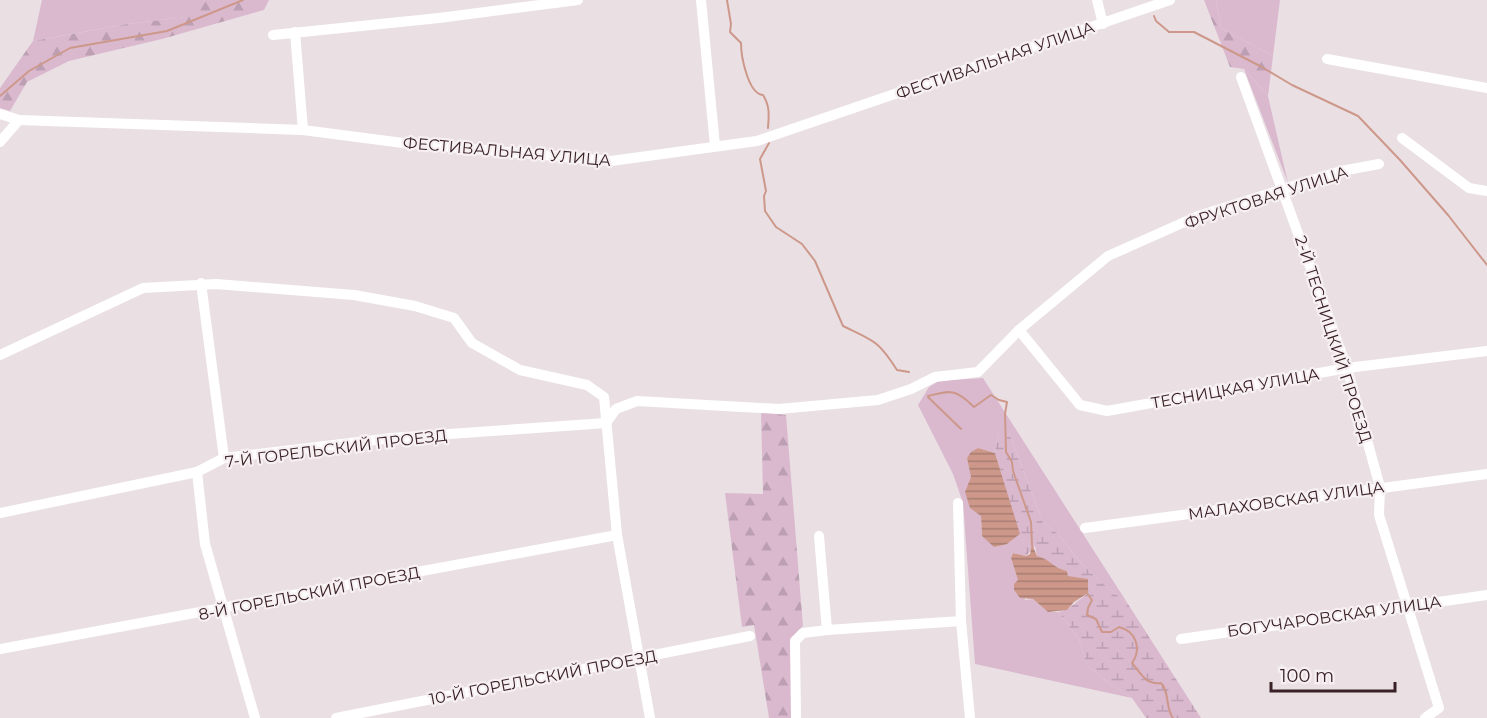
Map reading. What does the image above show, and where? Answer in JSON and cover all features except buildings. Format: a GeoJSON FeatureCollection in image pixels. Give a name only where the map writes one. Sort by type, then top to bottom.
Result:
{"type":"FeatureCollection","features":[{"type":"Feature","properties":{"kind":"street"},"geometry":{"type":"LineString","coordinates":[[273,35],[439,18],[578,0]]}},
{"type":"Feature","properties":{"kind":"street"},"geometry":{"type":"LineString","coordinates":[[701,0],[715,146]]}},
{"type":"Feature","properties":{"kind":"street"},"geometry":{"type":"LineString","coordinates":[[1097,0],[1103,24]]}},
{"type":"Feature","properties":{"kind":"street","name":"ФЕСТИВАЛЬНАЯ УЛИЦА"},"geometry":{"type":"LineString","coordinates":[[0,114],[19,120],[303,130],[403,143],[610,161],[757,141],[1170,0]]}},
{"type":"Feature","properties":{"kind":"street"},"geometry":{"type":"LineString","coordinates":[[295,32],[303,130]]}},
{"type":"Feature","properties":{"kind":"street"},"geometry":{"type":"LineString","coordinates":[[1327,59],[1487,88]]}},
{"type":"Feature","properties":{"kind":"street","name":"2-Й ТЕСНИЦКИЙ ПРОЕЗД"},"geometry":{"type":"LineString","coordinates":[[1241,77],[1347,368],[1380,487],[1379,515],[1438,708],[1425,718]]}},
{"type":"Feature","properties":{"kind":"street"},"geometry":{"type":"LineString","coordinates":[[0,142],[19,120]]}},
{"type":"Feature","properties":{"kind":"street"},"geometry":{"type":"LineString","coordinates":[[1402,138],[1469,188],[1487,190]]}},
{"type":"Feature","properties":{"kind":"street","name":"ФРУКТОВАЯ УЛИЦА"},"geometry":{"type":"LineString","coordinates":[[606,423],[616,409],[638,401],[778,409],[878,400],[911,389],[935,377],[978,372],[1019,330],[1108,256],[1198,216],[1341,171],[1379,164]]}},
{"type":"Feature","properties":{"kind":"street"},"geometry":{"type":"LineString","coordinates":[[0,355],[143,288],[201,284],[354,295],[415,306],[454,318],[472,343],[520,370],[587,385],[604,397],[617,535],[650,718]]}},
{"type":"Feature","properties":{"kind":"street"},"geometry":{"type":"LineString","coordinates":[[201,284],[224,458]]}},
{"type":"Feature","properties":{"kind":"street","name":"ТЕСНИЦКАЯ УЛИЦА"},"geometry":{"type":"LineString","coordinates":[[1019,330],[1080,405],[1107,411],[1347,368],[1487,351]]}},
{"type":"Feature","properties":{"kind":"street","name":"7-Й ГОРЕЛЬСКИЙ ПРОЕЗД"},"geometry":{"type":"LineString","coordinates":[[0,513],[196,472],[224,458],[392,438],[606,423]]}},
{"type":"Feature","properties":{"kind":"street"},"geometry":{"type":"LineString","coordinates":[[196,472],[205,543],[255,718]]}},
{"type":"Feature","properties":{"kind":"street","name":"МАЛАХОВСКАЯ УЛИЦА"},"geometry":{"type":"LineString","coordinates":[[1085,528],[1487,474]]}},
{"type":"Feature","properties":{"kind":"street"},"geometry":{"type":"LineString","coordinates":[[958,503],[961,621],[970,718]]}},
{"type":"Feature","properties":{"kind":"street","name":"8-Й ГОРЕЛЬСКИЙ ПРОЕЗД"},"geometry":{"type":"LineString","coordinates":[[0,649],[617,535]]}},
{"type":"Feature","properties":{"kind":"street"},"geometry":{"type":"LineString","coordinates":[[819,537],[827,630]]}},
{"type":"Feature","properties":{"kind":"street","name":"БОГУЧАРОВСКАЯ УЛИЦА"},"geometry":{"type":"LineString","coordinates":[[1181,639],[1487,595]]}},
{"type":"Feature","properties":{"kind":"street"},"geometry":{"type":"LineString","coordinates":[[796,718],[795,641],[803,633],[961,621]]}},
{"type":"Feature","properties":{"kind":"street","name":"10-Й ГОРЕЛЬСКИЙ ПРОЕЗД"},"geometry":{"type":"LineString","coordinates":[[336,718],[750,636]]}},
{"type":"Feature","properties":{"kind":"green space"},"geometry":{"type":"Polygon","coordinates":[[[42,0],[205,0],[187,17],[127,24],[33,41],[42,0]]]}},
{"type":"Feature","properties":{"kind":"green space"},"geometry":{"type":"Polygon","coordinates":[[[205,0],[269,0],[264,10],[162,39],[69,61],[27,82],[10,111],[0,108],[0,88],[33,41],[127,24],[186,17],[205,0]]]}},
{"type":"Feature","properties":{"kind":"green space"},"geometry":{"type":"Polygon","coordinates":[[[1204,0],[1216,0],[1221,28],[1273,56],[1268,96],[1244,69],[1230,67],[1204,0]]]}},
{"type":"Feature","properties":{"kind":"green space"},"geometry":{"type":"Polygon","coordinates":[[[1216,0],[1280,0],[1273,56],[1221,28],[1216,0]]]}},
{"type":"Feature","properties":{"kind":"green space"},"geometry":{"type":"Polygon","coordinates":[[[1244,69],[1268,96],[1288,183],[1244,69]]]}},
{"type":"Feature","properties":{"kind":"green space"},"geometry":{"type":"Polygon","coordinates":[[[983,378],[1128,604],[1081,563],[1057,533],[1043,523],[1010,435],[998,433],[995,453],[978,448],[967,458],[981,516],[982,536],[1007,544],[1020,534],[1026,556],[1013,553],[1011,558],[1025,600],[1033,599],[1048,612],[1058,612],[1079,639],[1087,665],[1132,698],[975,664],[963,503],[953,474],[918,405],[929,387],[939,381],[983,378]]]}},
{"type":"Feature","properties":{"kind":"green space"},"geometry":{"type":"Polygon","coordinates":[[[761,412],[786,415],[803,626],[790,639],[793,718],[769,718],[754,625],[742,627],[725,493],[763,494],[761,412]]]}},
{"type":"Feature","properties":{"kind":"green space"},"geometry":{"type":"Polygon","coordinates":[[[998,432],[1010,435],[1043,523],[1057,533],[1081,563],[1128,604],[1201,718],[1146,718],[1132,698],[1087,665],[1079,639],[1058,612],[1070,607],[1088,593],[1068,576],[1067,571],[1037,556],[1035,546],[1026,556],[995,453],[998,432]]]}},
{"type":"Feature","properties":{"kind":"shaded area"},"geometry":{"type":"Polygon","coordinates":[[[978,448],[995,453],[1020,534],[1007,544],[994,547],[982,536],[981,516],[970,508],[965,492],[971,477],[967,458],[978,448]]]}},
{"type":"Feature","properties":{"kind":"shaded area"},"geometry":{"type":"Polygon","coordinates":[[[1032,544],[1037,556],[1067,571],[1068,576],[1088,579],[1088,593],[1074,602],[1067,610],[1048,612],[1033,599],[1020,598],[1014,590],[1014,584],[1018,580],[1011,558],[1013,553],[1026,556],[1030,554],[1032,544]]]}},
{"type":"Feature","properties":{"kind":"waterway"},"geometry":{"type":"LineString","coordinates":[[0,96],[29,71],[70,48],[167,31],[243,0]]}},
{"type":"Feature","properties":{"kind":"waterway"},"geometry":{"type":"LineString","coordinates":[[727,0],[730,32],[741,43],[749,82],[758,93],[763,95],[767,103],[768,128]]}},
{"type":"Feature","properties":{"kind":"waterway"},"geometry":{"type":"LineString","coordinates":[[1154,16],[1156,21],[1169,32],[1194,32],[1292,85],[1358,116],[1448,215],[1487,265]]}},
{"type":"Feature","properties":{"kind":"waterway"},"geometry":{"type":"LineString","coordinates":[[769,143],[760,159],[766,191],[765,211],[776,227],[802,244],[815,261],[843,326],[874,342],[897,370],[909,372]]}},
{"type":"Feature","properties":{"kind":"waterway"},"geometry":{"type":"LineString","coordinates":[[928,396],[953,392],[974,407],[991,395],[1007,402],[1006,452],[1012,462],[1031,522],[1032,545]]}},
{"type":"Feature","properties":{"kind":"waterway"},"geometry":{"type":"LineString","coordinates":[[928,397],[961,429]]}},
{"type":"Feature","properties":{"kind":"waterway"},"geometry":{"type":"LineString","coordinates":[[1086,592],[1092,600],[1087,615],[1096,619],[1102,632],[1111,632],[1119,627],[1133,636],[1137,652],[1132,663],[1141,675],[1151,682],[1161,683],[1164,687],[1173,718]]}}]}
